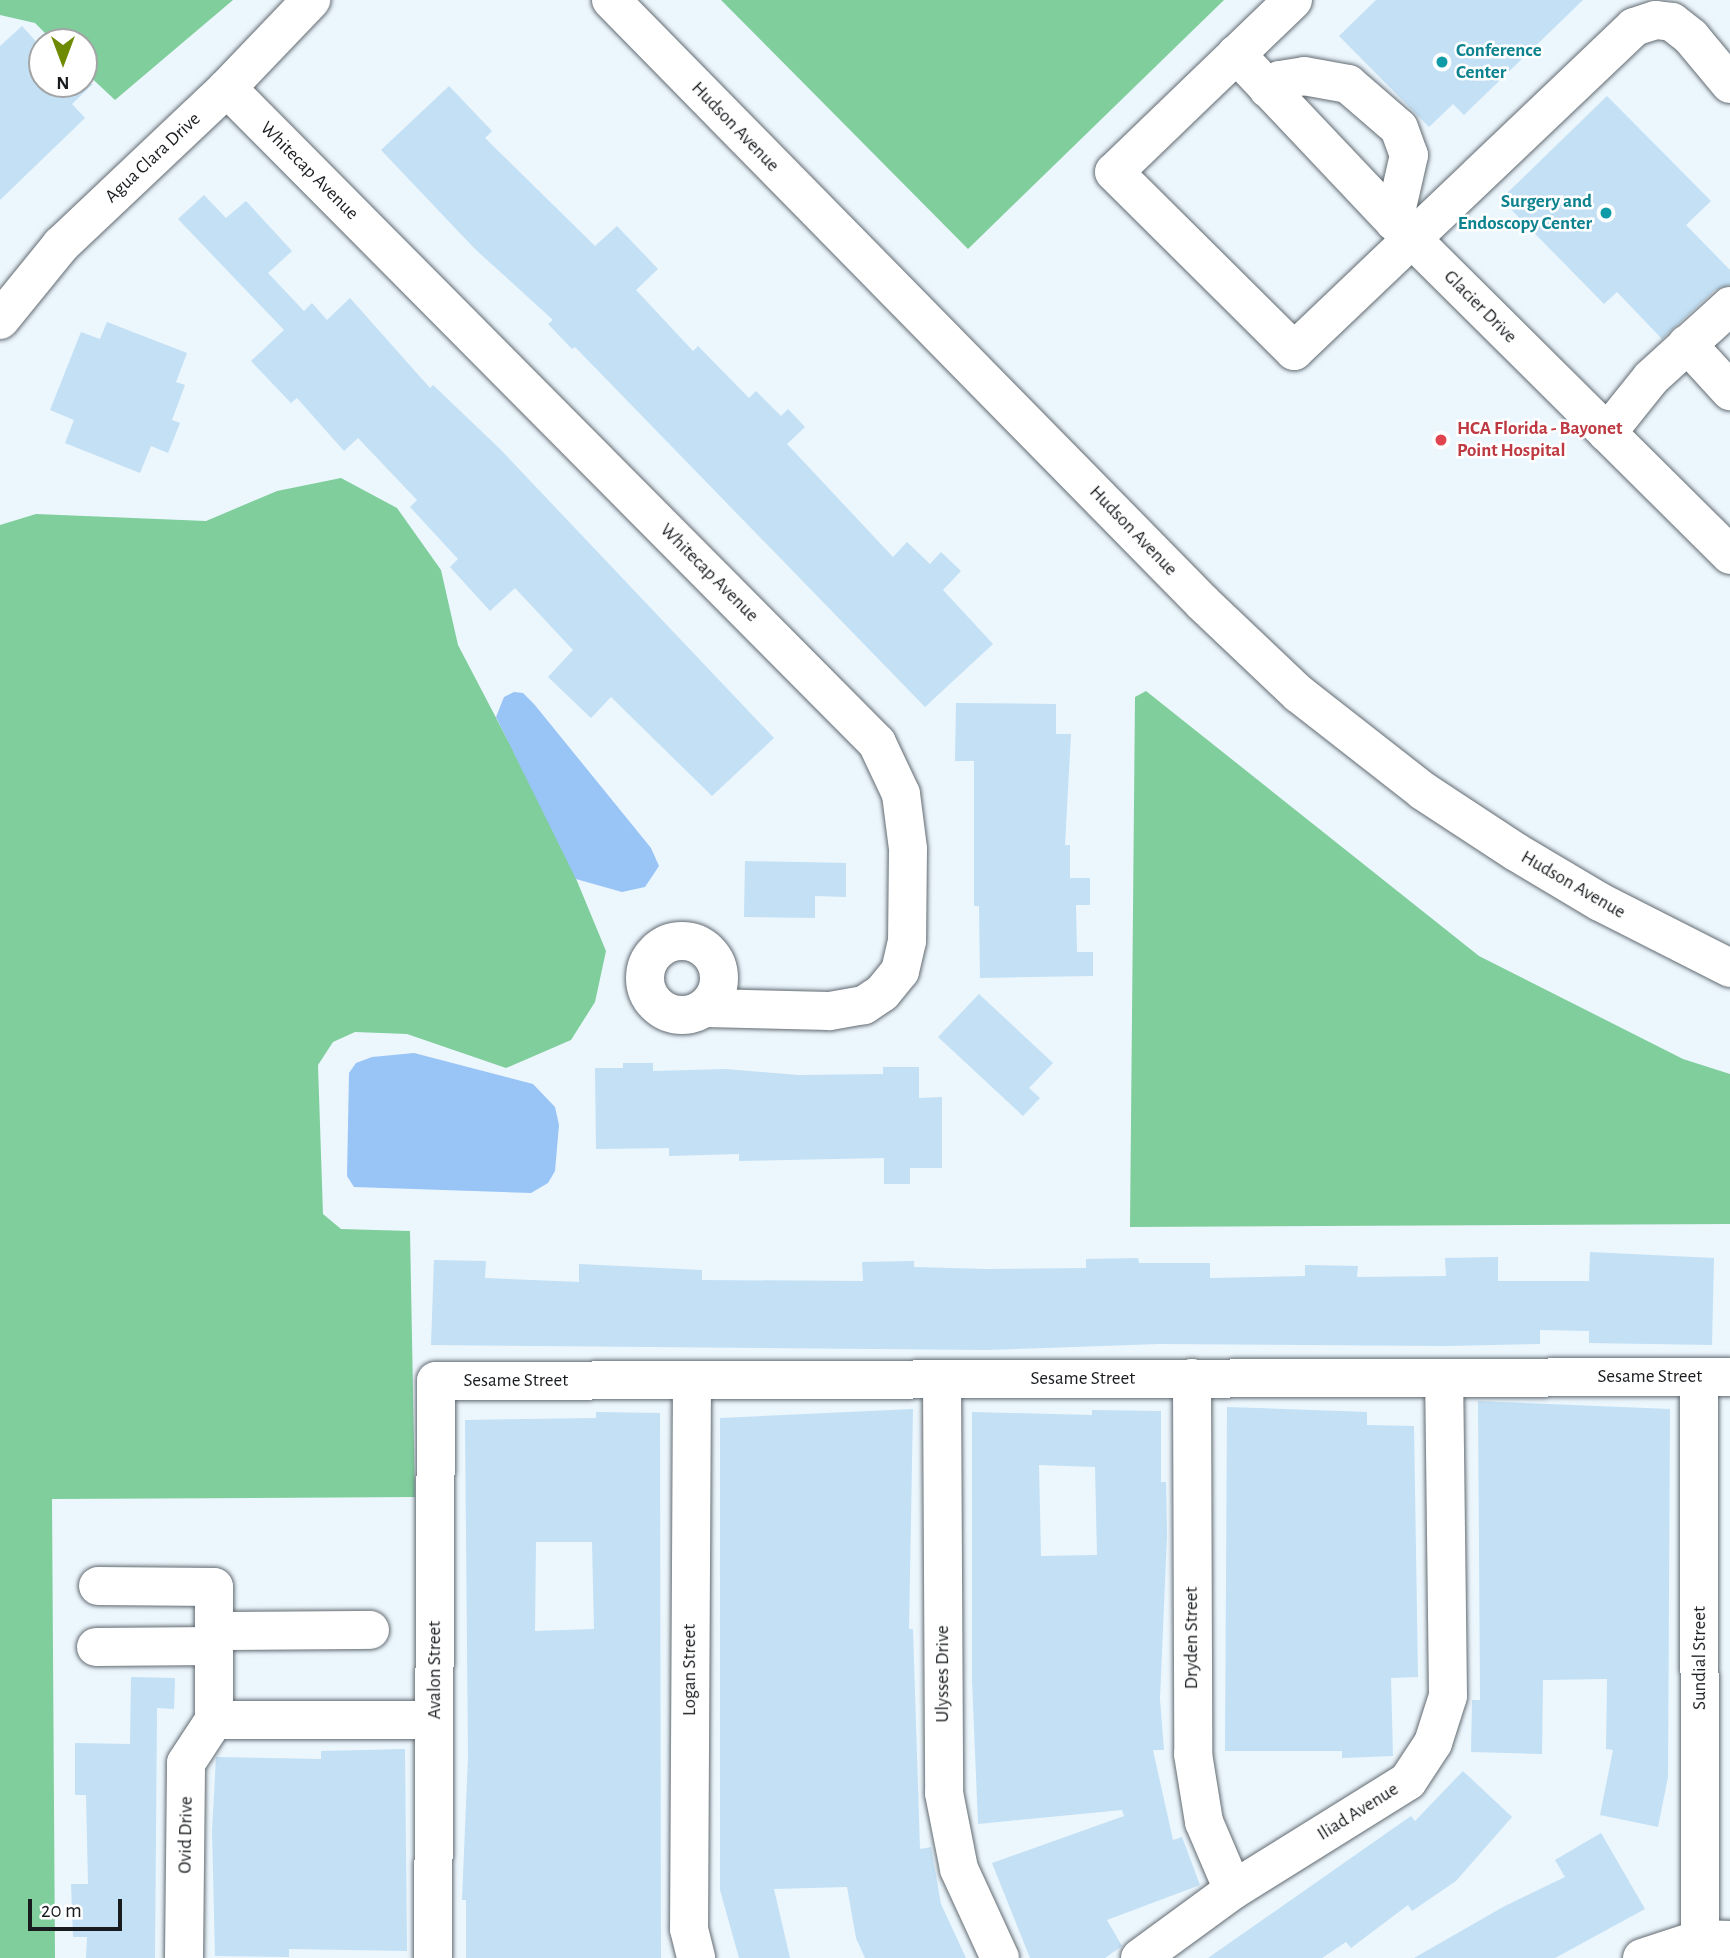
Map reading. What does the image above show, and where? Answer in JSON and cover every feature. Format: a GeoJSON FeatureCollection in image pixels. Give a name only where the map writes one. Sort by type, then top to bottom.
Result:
{"type":"FeatureCollection","features":[{"type":"Feature","properties":{"kind":"street","name":"Agua Clara Drive"},"geometry":{"type":"LineString","coordinates":[[0,320],[61,246],[227,88],[311,0]]}},
{"type":"Feature","properties":{"kind":"street","name":"Hudson Avenue"},"geometry":{"type":"LineString","coordinates":[[611,0],[1193,593],[1299,694],[1423,791],[1516,852],[1600,902],[1730,968]]}},
{"type":"Feature","properties":{"kind":"street"},"geometry":{"type":"LineString","coordinates":[[1293,0],[1114,172],[1294,351],[1402,230],[1634,27],[1656,20],[1672,22],[1691,37],[1730,84]]}},
{"type":"Feature","properties":{"kind":"street","name":"Glacier Drive"},"geometry":{"type":"LineString","coordinates":[[1236,54],[1402,230],[1730,555]]}},
{"type":"Feature","properties":{"kind":"street"},"geometry":{"type":"LineString","coordinates":[[1268,89],[1280,80],[1304,76],[1348,83],[1399,128],[1409,155],[1402,230]]}},
{"type":"Feature","properties":{"kind":"street","name":"Whitecap Avenue"},"geometry":{"type":"LineString","coordinates":[[227,88],[877,743],[901,794],[908,849],[907,941],[900,971],[882,993],[864,1006],[829,1011],[706,1008]]}},
{"type":"Feature","properties":{"kind":"street"},"geometry":{"type":"LineString","coordinates":[[1607,433],[1651,378],[1730,306]]}},
{"type":"Feature","properties":{"kind":"street"},"geometry":{"type":"LineString","coordinates":[[1687,344],[1730,391]]}},
{"type":"Feature","properties":{"kind":"street","name":"Sesame Street"},"geometry":{"type":"LineString","coordinates":[[436,1381],[1715,1377]]}},
{"type":"Feature","properties":{"kind":"street","name":"Sundial Street"},"geometry":{"type":"LineString","coordinates":[[1715,1377],[1715,1940]]}},
{"type":"Feature","properties":{"kind":"street","name":"Dryden Street"},"geometry":{"type":"LineString","coordinates":[[1192,1378],[1193,1754],[1204,1822],[1233,1890]]}},
{"type":"Feature","properties":{"kind":"street","name":"Iliad Avenue"},"geometry":{"type":"LineString","coordinates":[[1140,1958],[1233,1890],[1408,1781],[1433,1743],[1448,1696],[1444,1378]]}},
{"type":"Feature","properties":{"kind":"street","name":"Logan Street"},"geometry":{"type":"LineString","coordinates":[[692,1380],[689,1929],[696,1958]]}},
{"type":"Feature","properties":{"kind":"street","name":"Ulysses Drive"},"geometry":{"type":"LineString","coordinates":[[942,1380],[944,1793],[959,1870],[1000,1958]]}},
{"type":"Feature","properties":{"kind":"street","name":"Avalon Street"},"geometry":{"type":"LineString","coordinates":[[433,1958],[436,1381]]}},
{"type":"Feature","properties":{"kind":"street"},"geometry":{"type":"LineString","coordinates":[[98,1586],[214,1587],[214,1720],[434,1720]]}},
{"type":"Feature","properties":{"kind":"street"},"geometry":{"type":"LineString","coordinates":[[96,1647],[370,1630]]}},
{"type":"Feature","properties":{"kind":"street","name":"Ovid Drive"},"geometry":{"type":"LineString","coordinates":[[184,1958],[186,1763],[214,1720]]}},
{"type":"Feature","properties":{"kind":"street"},"geometry":{"type":"LineString","coordinates":[[1642,1958],[1715,1940]]}},
{"type":"Feature","properties":{"kind":"green space"},"geometry":{"type":"Polygon","coordinates":[[[0,0],[233,0],[115,100],[98,84],[98,28],[40,28],[35,23],[0,15],[0,0]]]}},
{"type":"Feature","properties":{"kind":"green space"},"geometry":{"type":"Polygon","coordinates":[[[721,0],[1224,0],[968,249],[721,0]]]}},
{"type":"Feature","properties":{"kind":"green space"},"geometry":{"type":"Polygon","coordinates":[[[341,478],[397,508],[441,570],[458,645],[560,840],[606,951],[595,1002],[571,1040],[506,1068],[407,1034],[355,1032],[333,1042],[318,1065],[323,1214],[341,1229],[410,1231],[415,1497],[52,1499],[55,1958],[0,1958],[0,525],[36,514],[206,521],[277,491],[341,478]]]}},
{"type":"Feature","properties":{"kind":"green space"},"geometry":{"type":"Polygon","coordinates":[[[1146,691],[1479,956],[1683,1059],[1730,1074],[1730,1224],[1130,1227],[1135,697],[1146,691]]]}},
{"type":"Feature","properties":{"kind":"water"},"geometry":{"type":"Polygon","coordinates":[[[514,692],[523,693],[534,704],[651,848],[659,866],[645,887],[622,892],[576,879],[496,717],[504,697],[514,692]]]}},
{"type":"Feature","properties":{"kind":"water"},"geometry":{"type":"Polygon","coordinates":[[[414,1053],[533,1084],[555,1107],[559,1125],[555,1171],[548,1183],[531,1193],[354,1187],[347,1176],[349,1073],[356,1063],[372,1057],[414,1053]]]}},
{"type":"Feature","properties":{"kind":"building","name":"Conference Center"},"geometry":{"type":"Polygon","coordinates":[[[1376,0],[1583,0],[1464,115],[1453,104],[1429,127],[1339,36],[1376,0]]]}},
{"type":"Feature","properties":{"kind":"building"},"geometry":{"type":"Polygon","coordinates":[[[22,26],[28,33],[28,98],[78,98],[72,104],[85,118],[0,200],[0,46],[22,26]]]}},
{"type":"Feature","properties":{"kind":"building"},"geometry":{"type":"Polygon","coordinates":[[[449,86],[492,131],[485,138],[595,246],[617,226],[658,269],[636,290],[693,351],[698,346],[749,398],[756,391],[781,416],[788,409],[805,427],[787,444],[893,557],[907,542],[930,564],[941,552],[961,571],[943,590],[993,644],[925,707],[575,347],[572,349],[548,324],[553,320],[475,249],[381,150],[449,86]]]}},
{"type":"Feature","properties":{"kind":"building","name":"Surgery and Endoscopy Center"},"geometry":{"type":"Polygon","coordinates":[[[1607,96],[1711,201],[1686,225],[1730,270],[1730,285],[1715,290],[1662,339],[1617,292],[1604,304],[1501,199],[1607,96]]]}},
{"type":"Feature","properties":{"kind":"building"},"geometry":{"type":"Polygon","coordinates":[[[204,195],[226,218],[246,201],[292,251],[268,273],[304,311],[312,303],[327,320],[350,298],[430,388],[433,385],[499,448],[774,738],[712,796],[611,697],[591,718],[548,677],[573,650],[515,588],[490,611],[450,567],[458,559],[410,507],[417,500],[358,438],[344,451],[297,398],[291,403],[251,361],[284,330],[178,219],[204,195]]]}},
{"type":"Feature","properties":{"kind":"building"},"geometry":{"type":"Polygon","coordinates":[[[107,322],[187,353],[176,382],[185,385],[172,420],[180,423],[168,453],[151,446],[140,473],[65,443],[74,420],[50,410],[81,332],[100,339],[107,322]]]}},
{"type":"Feature","properties":{"kind":"building"},"geometry":{"type":"Polygon","coordinates":[[[956,703],[1056,704],[1056,734],[1071,734],[1065,845],[1070,845],[1070,878],[1090,878],[1090,905],[1076,905],[1077,952],[1093,952],[1093,976],[980,978],[979,906],[974,906],[974,761],[955,761],[956,703]]]}},
{"type":"Feature","properties":{"kind":"building"},"geometry":{"type":"Polygon","coordinates":[[[745,861],[846,863],[846,897],[815,896],[815,918],[744,917],[745,861]]]}},
{"type":"Feature","properties":{"kind":"building"},"geometry":{"type":"Polygon","coordinates":[[[979,994],[1053,1063],[1029,1088],[1040,1098],[1023,1116],[938,1037],[979,994]]]}},
{"type":"Feature","properties":{"kind":"building"},"geometry":{"type":"Polygon","coordinates":[[[623,1063],[653,1063],[653,1071],[726,1069],[798,1075],[883,1074],[883,1067],[919,1067],[919,1098],[942,1097],[942,1168],[910,1168],[910,1184],[884,1184],[884,1158],[739,1161],[739,1154],[669,1156],[669,1148],[596,1149],[595,1068],[623,1068],[623,1063]]]}},
{"type":"Feature","properties":{"kind":"building"},"geometry":{"type":"Polygon","coordinates":[[[1590,1252],[1714,1258],[1712,1345],[1589,1343],[1589,1331],[1540,1330],[1540,1344],[1447,1346],[1159,1344],[986,1350],[431,1345],[434,1260],[486,1261],[485,1278],[579,1282],[579,1264],[702,1270],[702,1280],[863,1281],[862,1262],[914,1261],[914,1267],[987,1269],[1086,1268],[1086,1259],[1138,1258],[1139,1263],[1210,1263],[1210,1278],[1305,1276],[1305,1265],[1358,1266],[1357,1277],[1446,1276],[1445,1258],[1498,1257],[1498,1281],[1589,1281],[1590,1252]]]}},
{"type":"Feature","properties":{"kind":"building"},"geometry":{"type":"Polygon","coordinates":[[[1478,1401],[1670,1409],[1668,1777],[1658,1827],[1600,1815],[1613,1750],[1606,1749],[1607,1679],[1543,1680],[1542,1754],[1471,1752],[1472,1700],[1480,1700],[1478,1401]]]}},
{"type":"Feature","properties":{"kind":"building"},"geometry":{"type":"Polygon","coordinates":[[[1227,1407],[1367,1412],[1367,1425],[1414,1426],[1418,1677],[1391,1678],[1393,1756],[1342,1758],[1342,1751],[1225,1751],[1227,1407]]]}},
{"type":"Feature","properties":{"kind":"building"},"geometry":{"type":"Polygon","coordinates":[[[913,1409],[909,1629],[913,1629],[920,1849],[931,1847],[941,1904],[966,1958],[865,1958],[856,1938],[847,1887],[774,1889],[790,1958],[739,1958],[720,1890],[720,1418],[913,1409]]]}},
{"type":"Feature","properties":{"kind":"building"},"geometry":{"type":"Polygon","coordinates":[[[1092,1410],[1161,1411],[1161,1482],[1166,1482],[1167,1535],[1160,1699],[1164,1750],[1153,1750],[1173,1840],[1182,1837],[1200,1885],[1107,1920],[1122,1946],[1105,1958],[1030,1958],[992,1863],[1124,1816],[1122,1810],[978,1824],[972,1680],[972,1412],[1092,1415],[1092,1410]],[[1039,1465],[1041,1556],[1097,1555],[1095,1467],[1039,1465]]]}},
{"type":"Feature","properties":{"kind":"building"},"geometry":{"type":"Polygon","coordinates":[[[596,1412],[660,1413],[661,1958],[466,1958],[466,1900],[462,1900],[468,1757],[465,1420],[596,1418],[596,1412]],[[536,1542],[535,1631],[594,1629],[592,1542],[536,1542]]]}},
{"type":"Feature","properties":{"kind":"building"},"geometry":{"type":"Polygon","coordinates":[[[131,1677],[175,1678],[174,1709],[157,1708],[155,1958],[86,1958],[87,1937],[73,1937],[71,1884],[88,1884],[86,1795],[75,1795],[75,1743],[130,1744],[131,1677]]]}},
{"type":"Feature","properties":{"kind":"building"},"geometry":{"type":"Polygon","coordinates":[[[405,1749],[407,1951],[289,1949],[289,1957],[215,1956],[212,1831],[216,1757],[321,1759],[321,1751],[405,1749]]]}},
{"type":"Feature","properties":{"kind":"building"},"geometry":{"type":"Polygon","coordinates":[[[1463,1771],[1512,1817],[1456,1881],[1412,1911],[1408,1905],[1351,1948],[1346,1942],[1322,1958],[1208,1958],[1411,1816],[1415,1821],[1463,1771]]]}},
{"type":"Feature","properties":{"kind":"building"},"geometry":{"type":"Polygon","coordinates":[[[1601,1833],[1645,1909],[1555,1958],[1414,1958],[1503,1907],[1565,1877],[1555,1860],[1601,1833]]]}},
{"type":"Feature","properties":{"kind":"place","name":"Conference Center"},"geometry":{"type":"Point","coordinates":[1442,62]}},
{"type":"Feature","properties":{"kind":"place","name":"Surgery and Endoscopy Center"},"geometry":{"type":"Point","coordinates":[1606,213]}},
{"type":"Feature","properties":{"kind":"place","name":"HCA Florida - Bayonet Point Hospital"},"geometry":{"type":"Point","coordinates":[1441,440]}}]}
